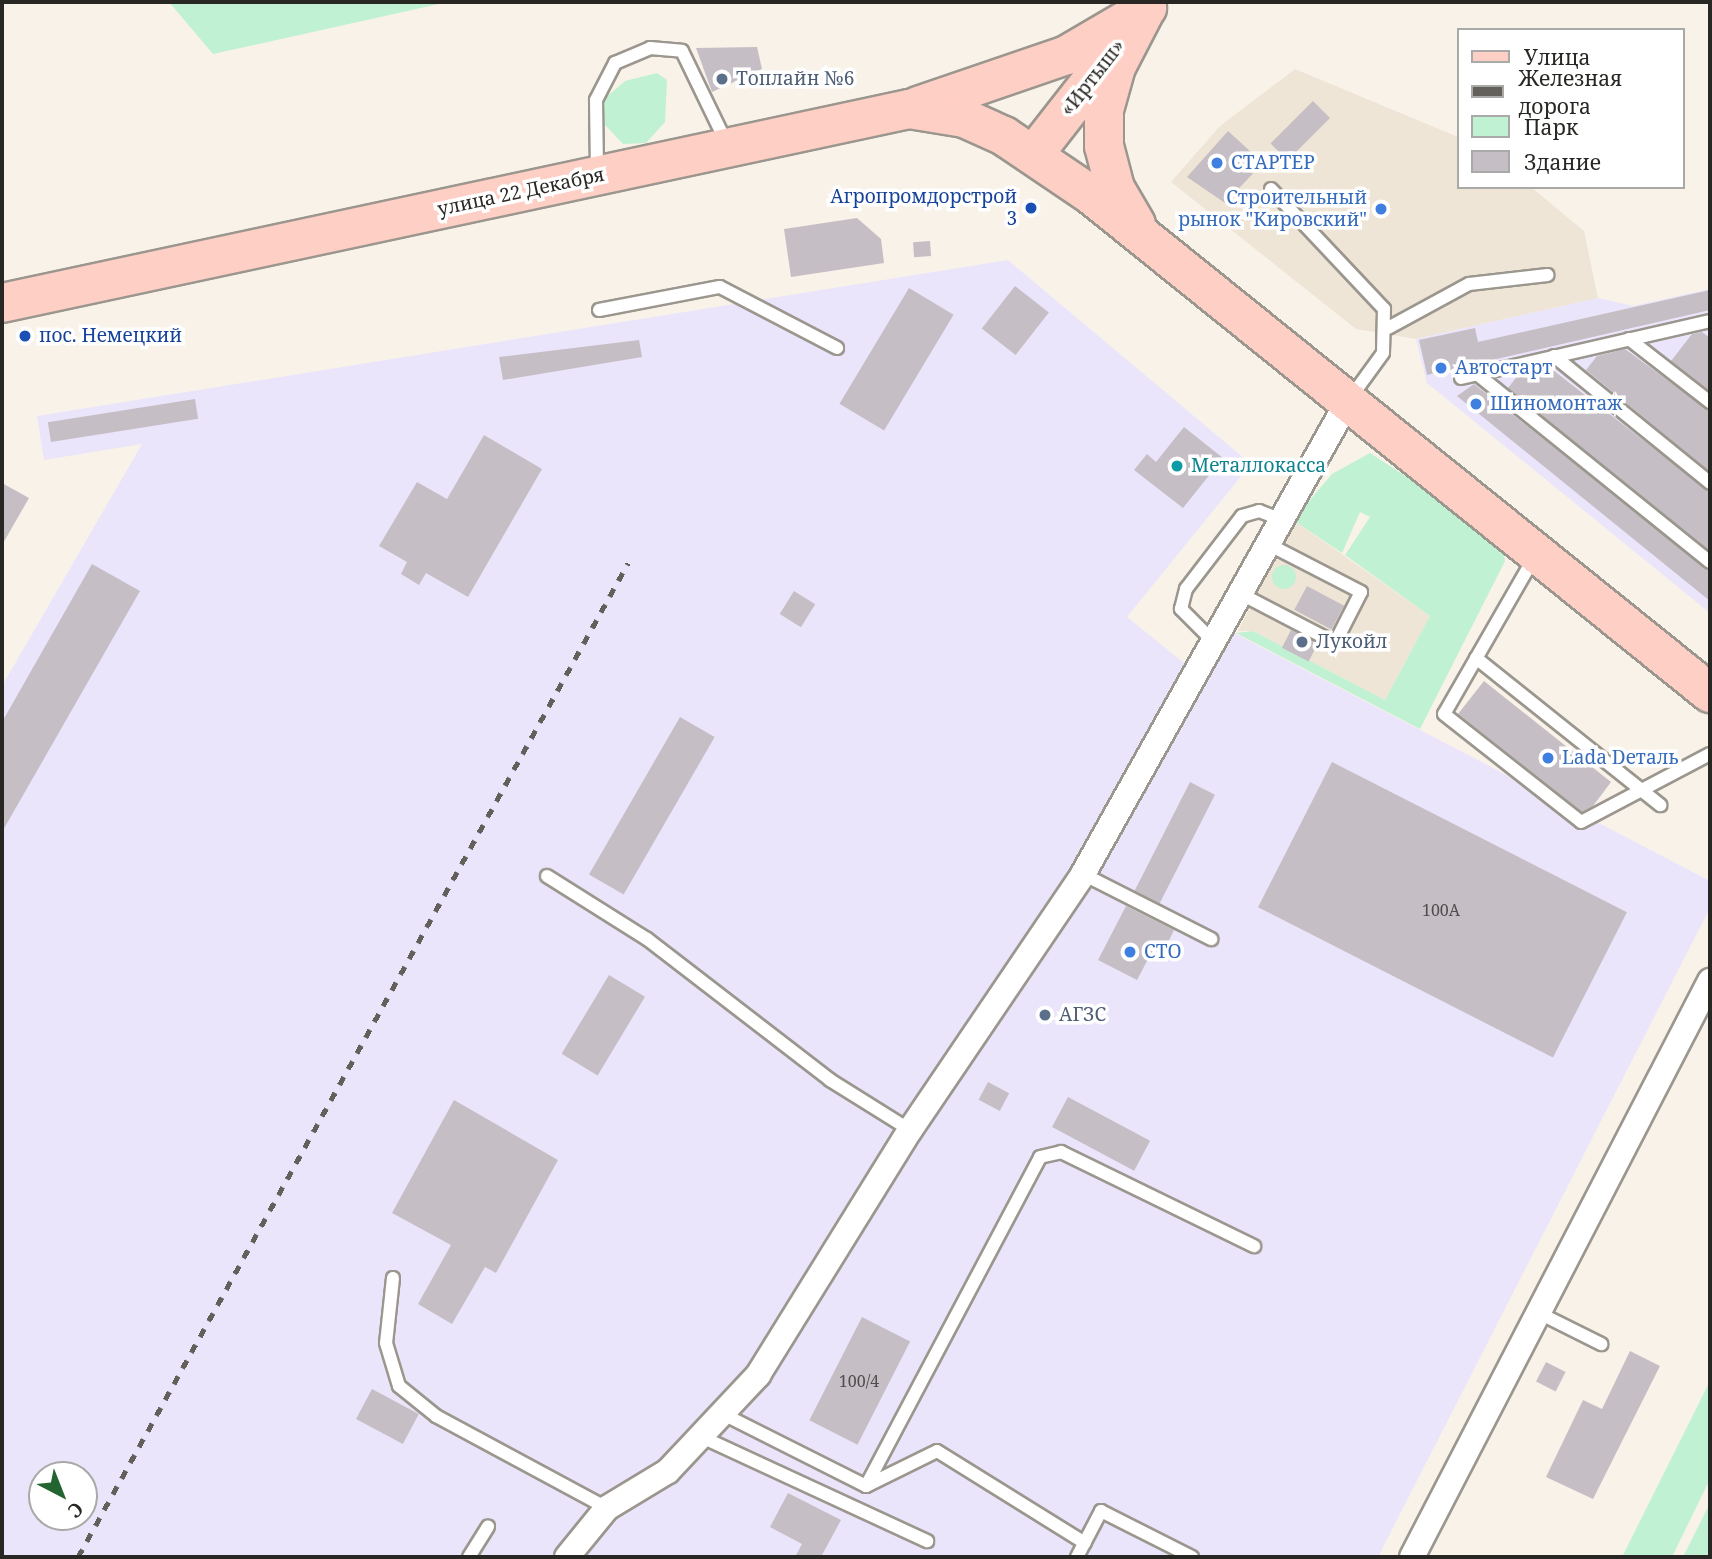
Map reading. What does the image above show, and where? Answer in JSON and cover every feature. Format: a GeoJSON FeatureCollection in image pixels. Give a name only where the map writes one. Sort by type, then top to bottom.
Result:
{"type":"FeatureCollection","features":[{"type":"Feature","properties":{"kind":"main road"},"geometry":{"type":"LineString","coordinates":[[909,109],[1067,55],[1149,5]]}},
{"type":"Feature","properties":{"kind":"main road"},"geometry":{"type":"LineString","coordinates":[[1147,240],[1115,188],[1104,146],[1115,67],[1149,5]]}},
{"type":"Feature","properties":{"kind":"main road","name":"«Иртыш»"},"geometry":{"type":"LineString","coordinates":[[1034,154],[1149,5]]}},
{"type":"Feature","properties":{"kind":"main road","name":"улица 22 Декабря"},"geometry":{"type":"LineString","coordinates":[[2,303],[909,109],[964,118],[1034,154],[1147,240],[1710,693]]}},
{"type":"Feature","properties":{"kind":"street"},"geometry":{"type":"LineString","coordinates":[[567,1557],[607,1508],[668,1471],[727,1416],[910,1130],[1083,874],[1347,403]]}},
{"type":"Feature","properties":{"kind":"street"},"geometry":{"type":"LineString","coordinates":[[1412,1557],[1710,981]]}},
{"type":"Feature","properties":{"kind":"lane"},"geometry":{"type":"LineString","coordinates":[[597,176],[596,100],[615,64],[650,48],[682,51],[729,148]]}},
{"type":"Feature","properties":{"kind":"lane"},"geometry":{"type":"LineString","coordinates":[[1271,189],[1384,309],[1388,327],[1382,353],[1347,403]]}},
{"type":"Feature","properties":{"kind":"lane"},"geometry":{"type":"LineString","coordinates":[[1388,327],[1469,284],[1547,275]]}},
{"type":"Feature","properties":{"kind":"lane"},"geometry":{"type":"LineString","coordinates":[[599,310],[720,287],[836,348]]}},
{"type":"Feature","properties":{"kind":"lane"},"geometry":{"type":"LineString","coordinates":[[1461,378],[1710,322]]}},
{"type":"Feature","properties":{"kind":"lane"},"geometry":{"type":"LineString","coordinates":[[1629,339],[1710,401]]}},
{"type":"Feature","properties":{"kind":"lane"},"geometry":{"type":"LineString","coordinates":[[1554,356],[1710,482]]}},
{"type":"Feature","properties":{"kind":"lane"},"geometry":{"type":"LineString","coordinates":[[1477,374],[1710,562]]}},
{"type":"Feature","properties":{"kind":"lane"},"geometry":{"type":"LineString","coordinates":[[1214,642],[1181,609],[1186,589],[1242,516],[1259,511],[1282,520]]}},
{"type":"Feature","properties":{"kind":"lane"},"geometry":{"type":"LineString","coordinates":[[1241,594],[1335,643],[1361,592],[1268,544]]}},
{"type":"Feature","properties":{"kind":"lane"},"geometry":{"type":"LineString","coordinates":[[1536,554],[1444,714],[1581,822],[1710,754]]}},
{"type":"Feature","properties":{"kind":"lane"},"geometry":{"type":"LineString","coordinates":[[1476,659],[1660,805]]}},
{"type":"Feature","properties":{"kind":"lane"},"geometry":{"type":"LineString","coordinates":[[1083,874],[1211,939]]}},
{"type":"Feature","properties":{"kind":"lane"},"geometry":{"type":"LineString","coordinates":[[547,876],[648,939],[830,1080],[910,1130]]}},
{"type":"Feature","properties":{"kind":"lane"},"geometry":{"type":"LineString","coordinates":[[866,1486],[1040,1157],[1061,1152],[1254,1246]]}},
{"type":"Feature","properties":{"kind":"lane"},"geometry":{"type":"LineString","coordinates":[[393,1278],[386,1343],[399,1385],[436,1416],[607,1508]]}},
{"type":"Feature","properties":{"kind":"lane"},"geometry":{"type":"LineString","coordinates":[[1537,1312],[1601,1344]]}},
{"type":"Feature","properties":{"kind":"lane"},"geometry":{"type":"LineString","coordinates":[[727,1416],[866,1486]]}},
{"type":"Feature","properties":{"kind":"lane"},"geometry":{"type":"LineString","coordinates":[[704,1438],[927,1541]]}},
{"type":"Feature","properties":{"kind":"lane"},"geometry":{"type":"LineString","coordinates":[[866,1486],[937,1451],[1084,1542]]}},
{"type":"Feature","properties":{"kind":"lane"},"geometry":{"type":"LineString","coordinates":[[1077,1557],[1101,1511],[1192,1557]]}},
{"type":"Feature","properties":{"kind":"lane"},"geometry":{"type":"LineString","coordinates":[[470,1557],[488,1527]]}},
{"type":"Feature","properties":{"kind":"shaded area","name":"Строительный рынок \"Кировский\""},"geometry":{"type":"Polygon","coordinates":[[[1295,69],[1456,136],[1456,189],[1533,189],[1584,231],[1598,298],[1416,339],[1356,329],[1171,182],[1220,126],[1295,69]]]}},
{"type":"Feature","properties":{"kind":"shaded area"},"geometry":{"type":"Polygon","coordinates":[[[1008,260],[1251,464],[1127,617],[1184,663],[1211,621],[1710,881],[1710,908],[1378,1557],[2,1557],[2,686],[142,444],[44,460],[37,416],[1008,260]]]}},
{"type":"Feature","properties":{"kind":"shaded area"},"geometry":{"type":"Polygon","coordinates":[[[1710,289],[1710,613],[1427,383],[1416,339],[1598,298],[1633,306],[1710,289]]]}},
{"type":"Feature","properties":{"kind":"shaded area"},"geometry":{"type":"Polygon","coordinates":[[[1293,520],[1430,616],[1385,700],[1253,631],[1238,631],[1293,520]]]}},
{"type":"Feature","properties":{"kind":"green space"},"geometry":{"type":"Polygon","coordinates":[[[169,2],[448,2],[213,54],[169,2]]]}},
{"type":"Feature","properties":{"kind":"green space"},"geometry":{"type":"Polygon","coordinates":[[[657,73],[667,80],[665,122],[646,143],[623,144],[605,125],[603,100],[625,81],[657,73]]]}},
{"type":"Feature","properties":{"kind":"green space"},"geometry":{"type":"Polygon","coordinates":[[[1370,453],[1428,491],[1503,551],[1505,561],[1420,729],[1236,633],[1253,631],[1385,700],[1430,616],[1345,555],[1370,517],[1360,512],[1342,553],[1293,520],[1332,474],[1370,453]]]}},
{"type":"Feature","properties":{"kind":"green space"},"geometry":{"type":"Polygon","coordinates":[[[1284,565],[1293,568],[1296,577],[1293,586],[1284,589],[1275,586],[1272,577],[1275,568],[1284,565]]]}},
{"type":"Feature","properties":{"kind":"green space"},"geometry":{"type":"Polygon","coordinates":[[[1710,1381],[1710,1479],[1672,1557],[1622,1557],[1710,1381]]]}},
{"type":"Feature","properties":{"kind":"green space"},"geometry":{"type":"Polygon","coordinates":[[[1710,1503],[1710,1557],[1683,1557],[1710,1503]]]}},
{"type":"Feature","properties":{"kind":"building"},"geometry":{"type":"Polygon","coordinates":[[[757,47],[762,69],[712,92],[696,48],[757,47]]]}},
{"type":"Feature","properties":{"kind":"building"},"geometry":{"type":"Polygon","coordinates":[[[1313,101],[1330,118],[1288,160],[1271,143],[1313,101]]]}},
{"type":"Feature","properties":{"kind":"building"},"geometry":{"type":"Polygon","coordinates":[[[1228,131],[1263,163],[1225,203],[1187,177],[1228,131]]]}},
{"type":"Feature","properties":{"kind":"building"},"geometry":{"type":"Polygon","coordinates":[[[857,218],[881,239],[884,263],[791,277],[784,229],[857,218]]]}},
{"type":"Feature","properties":{"kind":"building"},"geometry":{"type":"Polygon","coordinates":[[[930,241],[931,256],[914,257],[913,242],[930,241]]]}},
{"type":"Feature","properties":{"kind":"building"},"geometry":{"type":"Polygon","coordinates":[[[1015,286],[1049,312],[1016,355],[982,329],[1015,286]]]}},
{"type":"Feature","properties":{"kind":"building"},"geometry":{"type":"Polygon","coordinates":[[[909,288],[954,315],[884,430],[839,404],[909,288]]]}},
{"type":"Feature","properties":{"kind":"building"},"geometry":{"type":"Polygon","coordinates":[[[1710,290],[1710,310],[1427,375],[1419,340],[1475,328],[1478,342],[1710,290]]]}},
{"type":"Feature","properties":{"kind":"building"},"geometry":{"type":"Polygon","coordinates":[[[1702,332],[1710,338],[1710,391],[1671,361],[1692,334],[1702,332]]]}},
{"type":"Feature","properties":{"kind":"building"},"geometry":{"type":"Polygon","coordinates":[[[639,340],[642,357],[503,380],[499,357],[639,340]]]}},
{"type":"Feature","properties":{"kind":"building"},"geometry":{"type":"Polygon","coordinates":[[[1625,349],[1710,411],[1710,472],[1586,370],[1597,356],[1625,349]]]}},
{"type":"Feature","properties":{"kind":"building"},"geometry":{"type":"Polygon","coordinates":[[[1549,367],[1710,492],[1710,551],[1508,388],[1519,374],[1549,367]]]}},
{"type":"Feature","properties":{"kind":"building"},"geometry":{"type":"Polygon","coordinates":[[[1474,384],[1710,571],[1710,601],[1457,396],[1474,384]]]}},
{"type":"Feature","properties":{"kind":"building"},"geometry":{"type":"Polygon","coordinates":[[[195,399],[198,419],[51,442],[48,422],[195,399]]]}},
{"type":"Feature","properties":{"kind":"building","name":"Металлокасса"},"geometry":{"type":"Polygon","coordinates":[[[1184,427],[1223,458],[1183,508],[1134,470],[1147,454],[1156,462],[1184,427]]]}},
{"type":"Feature","properties":{"kind":"building"},"geometry":{"type":"Polygon","coordinates":[[[484,435],[542,469],[468,597],[426,573],[419,585],[401,574],[407,562],[379,546],[417,482],[447,499],[484,435]]]}},
{"type":"Feature","properties":{"kind":"building"},"geometry":{"type":"Polygon","coordinates":[[[2,483],[29,498],[2,545],[2,483]]]}},
{"type":"Feature","properties":{"kind":"building"},"geometry":{"type":"Polygon","coordinates":[[[92,564],[140,591],[2,832],[2,722],[92,564]]]}},
{"type":"Feature","properties":{"kind":"building"},"geometry":{"type":"Polygon","coordinates":[[[1307,586],[1344,606],[1331,630],[1294,610],[1307,586]]]}},
{"type":"Feature","properties":{"kind":"building"},"geometry":{"type":"Polygon","coordinates":[[[794,591],[815,604],[801,627],[780,614],[794,591]]]}},
{"type":"Feature","properties":{"kind":"building"},"geometry":{"type":"Polygon","coordinates":[[[1291,630],[1318,644],[1309,661],[1282,648],[1291,630]]]}},
{"type":"Feature","properties":{"kind":"building"},"geometry":{"type":"Polygon","coordinates":[[[1484,681],[1611,782],[1593,806],[1582,812],[1458,714],[1484,681]]]}},
{"type":"Feature","properties":{"kind":"building"},"geometry":{"type":"Polygon","coordinates":[[[680,717],[715,737],[624,895],[589,875],[680,717]]]}},
{"type":"Feature","properties":{"kind":"building"},"geometry":{"type":"Polygon","coordinates":[[[1332,762],[1627,912],[1553,1058],[1258,907],[1332,762]]]}},
{"type":"Feature","properties":{"kind":"building"},"geometry":{"type":"Polygon","coordinates":[[[1190,782],[1215,795],[1160,903],[1135,891],[1190,782]]]}},
{"type":"Feature","properties":{"kind":"building"},"geometry":{"type":"Polygon","coordinates":[[[1126,906],[1174,930],[1165,949],[1156,944],[1137,980],[1098,960],[1126,906]]]}},
{"type":"Feature","properties":{"kind":"building"},"geometry":{"type":"Polygon","coordinates":[[[609,975],[645,997],[598,1075],[562,1054],[609,975]]]}},
{"type":"Feature","properties":{"kind":"building"},"geometry":{"type":"Polygon","coordinates":[[[988,1082],[1009,1093],[1000,1111],[979,1100],[988,1082]]]}},
{"type":"Feature","properties":{"kind":"building"},"geometry":{"type":"Polygon","coordinates":[[[1068,1097],[1150,1141],[1134,1171],[1052,1127],[1068,1097]]]}},
{"type":"Feature","properties":{"kind":"building"},"geometry":{"type":"Polygon","coordinates":[[[454,1100],[558,1160],[496,1273],[485,1267],[452,1324],[418,1304],[451,1245],[392,1213],[454,1100]]]}},
{"type":"Feature","properties":{"kind":"building"},"geometry":{"type":"Polygon","coordinates":[[[862,1317],[910,1342],[857,1445],[809,1420],[862,1317]]]}},
{"type":"Feature","properties":{"kind":"building"},"geometry":{"type":"Polygon","coordinates":[[[1630,1351],[1660,1366],[1593,1499],[1546,1477],[1583,1400],[1602,1409],[1630,1351]]]}},
{"type":"Feature","properties":{"kind":"building"},"geometry":{"type":"Polygon","coordinates":[[[1546,1362],[1566,1372],[1556,1392],[1536,1382],[1546,1362]]]}},
{"type":"Feature","properties":{"kind":"building"},"geometry":{"type":"Polygon","coordinates":[[[372,1389],[419,1414],[403,1444],[356,1419],[372,1389]]]}},
{"type":"Feature","properties":{"kind":"building"},"geometry":{"type":"Polygon","coordinates":[[[788,1493],[841,1520],[821,1557],[795,1557],[802,1544],[770,1527],[788,1493]]]}},
{"type":"Feature","properties":{"kind":"railway"},"geometry":{"type":"LineString","coordinates":[[78,1557],[628,563]]}},
{"type":"Feature","properties":{"kind":"place","name":"Топлайн №6"},"geometry":{"type":"Point","coordinates":[722,79]}},
{"type":"Feature","properties":{"kind":"place","name":"СТАРТЕР"},"geometry":{"type":"Point","coordinates":[1217,163]}},
{"type":"Feature","properties":{"kind":"place","name":"Агропромдорстрой 3"},"geometry":{"type":"Point","coordinates":[1031,208]}},
{"type":"Feature","properties":{"kind":"place","name":"Строительный рынок \"Кировский\""},"geometry":{"type":"Point","coordinates":[1381,209]}},
{"type":"Feature","properties":{"kind":"place","name":"пос. Немецкий"},"geometry":{"type":"Point","coordinates":[25,336]}},
{"type":"Feature","properties":{"kind":"place","name":"Автостарт"},"geometry":{"type":"Point","coordinates":[1441,368]}},
{"type":"Feature","properties":{"kind":"place","name":"Шиномонтаж"},"geometry":{"type":"Point","coordinates":[1476,404]}},
{"type":"Feature","properties":{"kind":"place","name":"Металлокасса"},"geometry":{"type":"Point","coordinates":[1177,466]}},
{"type":"Feature","properties":{"kind":"place","name":"Лукойл"},"geometry":{"type":"Point","coordinates":[1302,642]}},
{"type":"Feature","properties":{"kind":"place","name":"Lada Dеталь"},"geometry":{"type":"Point","coordinates":[1548,758]}},
{"type":"Feature","properties":{"kind":"place","name":"СТО"},"geometry":{"type":"Point","coordinates":[1130,952]}},
{"type":"Feature","properties":{"kind":"place","name":"АГЗС"},"geometry":{"type":"Point","coordinates":[1045,1015]}}]}
